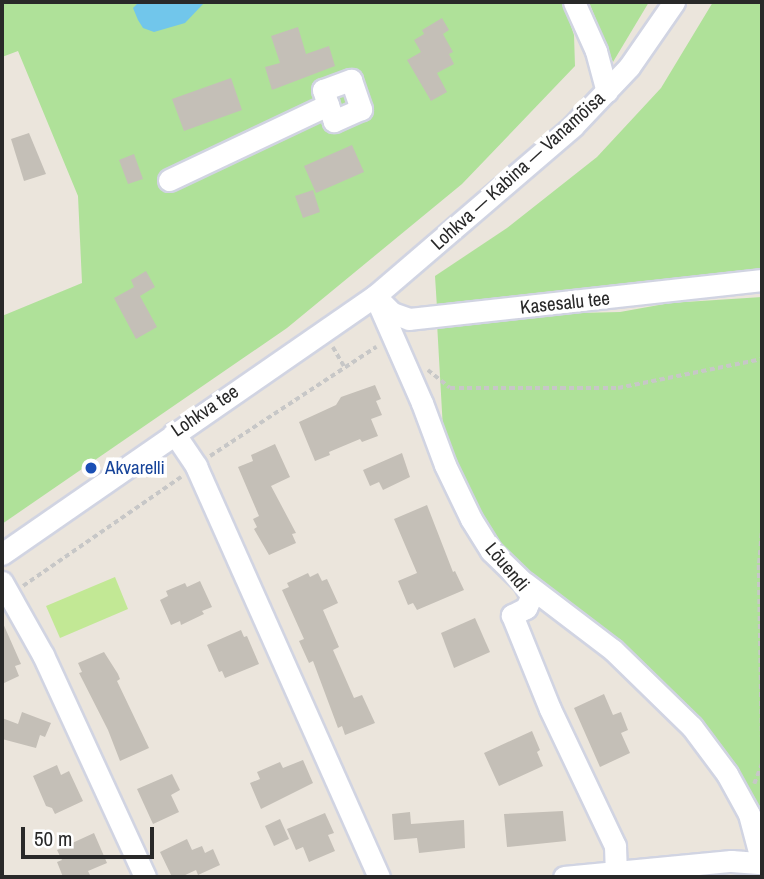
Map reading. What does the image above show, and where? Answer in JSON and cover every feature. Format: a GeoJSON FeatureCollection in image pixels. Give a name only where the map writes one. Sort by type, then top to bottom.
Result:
{"type":"FeatureCollection","features":[{"type":"Feature","properties":{"kind":"street"},"geometry":{"type":"LineString","coordinates":[[574,2],[596,51],[607,92]]}},
{"type":"Feature","properties":{"kind":"street","name":"Lohkva — Kabina — Vanamõisa"},"geometry":{"type":"LineString","coordinates":[[375,296],[544,153],[607,92],[659,26],[674,2]]}},
{"type":"Feature","properties":{"kind":"street"},"geometry":{"type":"LineString","coordinates":[[169,180],[328,105]]}},
{"type":"Feature","properties":{"kind":"street","name":"Kasesalu tee"},"geometry":{"type":"LineString","coordinates":[[375,296],[392,313],[410,318],[762,281]]}},
{"type":"Feature","properties":{"kind":"street","name":"Lohkva tee"},"geometry":{"type":"LineString","coordinates":[[2,554],[167,437],[375,296]]}},
{"type":"Feature","properties":{"kind":"street","name":"Lõuendi"},"geometry":{"type":"LineString","coordinates":[[375,296],[422,402],[445,465],[471,519],[491,551],[524,583],[531,597],[526,608],[512,615],[550,709],[615,846],[616,872]]}},
{"type":"Feature","properties":{"kind":"street"},"geometry":{"type":"LineString","coordinates":[[167,437],[196,466],[379,877]]}},
{"type":"Feature","properties":{"kind":"street"},"geometry":{"type":"LineString","coordinates":[[2,582],[43,655],[145,877]]}},
{"type":"Feature","properties":{"kind":"street"},"geometry":{"type":"LineString","coordinates":[[524,583],[613,650],[692,727],[727,774],[749,814],[762,863],[731,861],[564,877]]}},
{"type":"Feature","properties":{"kind":"path"},"geometry":{"type":"LineString","coordinates":[[422,365],[450,388],[618,388],[762,359]]}},
{"type":"Feature","properties":{"kind":"path"},"geometry":{"type":"LineString","coordinates":[[762,533],[759,565],[762,737]]}},
{"type":"Feature","properties":{"kind":"green space"},"geometry":{"type":"Polygon","coordinates":[[[2,2],[563,2],[574,35],[575,66],[462,184],[287,328],[2,524],[2,316],[82,283],[78,196],[18,51],[2,57],[2,2]]]}},
{"type":"Feature","properties":{"kind":"green space"},"geometry":{"type":"Polygon","coordinates":[[[589,2],[649,2],[613,62],[589,2]]]}},
{"type":"Feature","properties":{"kind":"green space"},"geometry":{"type":"Polygon","coordinates":[[[713,2],[762,2],[762,268],[471,310],[437,308],[435,276],[507,228],[597,157],[661,88],[713,2]]]}},
{"type":"Feature","properties":{"kind":"green space"},"geometry":{"type":"Polygon","coordinates":[[[762,297],[762,823],[692,727],[524,583],[445,465],[437,323],[498,315],[620,312],[670,303],[762,297]]]}},
{"type":"Feature","properties":{"kind":"green space"},"geometry":{"type":"Polygon","coordinates":[[[115,577],[128,609],[60,638],[46,606],[115,577]]]}},
{"type":"Feature","properties":{"kind":"water"},"geometry":{"type":"Polygon","coordinates":[[[139,2],[205,2],[185,23],[154,32],[143,28],[138,20],[133,8],[139,2]]]}},
{"type":"Feature","properties":{"kind":"building"},"geometry":{"type":"Polygon","coordinates":[[[442,18],[449,30],[443,34],[453,52],[449,54],[454,64],[437,73],[447,92],[431,101],[407,60],[421,52],[414,40],[424,34],[422,30],[442,18]]]}},
{"type":"Feature","properties":{"kind":"building"},"geometry":{"type":"Polygon","coordinates":[[[298,27],[306,54],[329,46],[335,66],[272,90],[265,67],[280,63],[271,36],[298,27]]]}},
{"type":"Feature","properties":{"kind":"building"},"geometry":{"type":"Polygon","coordinates":[[[231,78],[242,110],[184,131],[172,99],[231,78]]]}},
{"type":"Feature","properties":{"kind":"building"},"geometry":{"type":"Polygon","coordinates":[[[29,133],[46,174],[24,181],[11,139],[29,133]]]}},
{"type":"Feature","properties":{"kind":"building"},"geometry":{"type":"Polygon","coordinates":[[[352,145],[364,172],[316,193],[304,166],[352,145]]]}},
{"type":"Feature","properties":{"kind":"building"},"geometry":{"type":"Polygon","coordinates":[[[134,154],[143,179],[128,184],[119,160],[134,154]]]}},
{"type":"Feature","properties":{"kind":"building"},"geometry":{"type":"Polygon","coordinates":[[[313,190],[320,212],[303,218],[295,196],[313,190]]]}},
{"type":"Feature","properties":{"kind":"building"},"geometry":{"type":"Polygon","coordinates":[[[146,271],[155,287],[140,296],[157,327],[136,339],[114,298],[134,287],[131,280],[146,271]]]}},
{"type":"Feature","properties":{"kind":"building"},"geometry":{"type":"Polygon","coordinates":[[[375,385],[381,399],[376,401],[382,415],[371,419],[378,436],[362,442],[360,439],[315,461],[299,422],[336,405],[341,397],[375,385]]]}},
{"type":"Feature","properties":{"kind":"building"},"geometry":{"type":"Polygon","coordinates":[[[275,444],[290,477],[271,486],[296,533],[292,534],[296,543],[269,555],[254,529],[257,527],[253,519],[259,516],[238,467],[253,461],[251,455],[275,444]]]}},
{"type":"Feature","properties":{"kind":"building"},"geometry":{"type":"Polygon","coordinates":[[[402,453],[410,477],[383,490],[379,482],[370,486],[363,470],[402,453]]]}},
{"type":"Feature","properties":{"kind":"building"},"geometry":{"type":"Polygon","coordinates":[[[427,505],[453,572],[455,571],[464,590],[417,610],[413,603],[408,605],[398,581],[417,573],[394,519],[427,505]]]}},
{"type":"Feature","properties":{"kind":"building"},"geometry":{"type":"Polygon","coordinates":[[[308,573],[310,577],[318,573],[322,581],[327,579],[338,603],[323,610],[339,647],[333,650],[354,698],[362,695],[375,723],[345,735],[342,726],[338,728],[313,661],[309,663],[299,641],[304,639],[282,590],[289,587],[287,583],[308,573]]]}},
{"type":"Feature","properties":{"kind":"building"},"geometry":{"type":"Polygon","coordinates":[[[200,581],[212,607],[181,625],[180,621],[171,625],[160,600],[168,596],[166,591],[185,583],[187,587],[200,581]]]}},
{"type":"Feature","properties":{"kind":"building"},"geometry":{"type":"Polygon","coordinates":[[[475,618],[490,652],[454,668],[441,633],[475,618]]]}},
{"type":"Feature","properties":{"kind":"building"},"geometry":{"type":"Polygon","coordinates":[[[2,621],[21,664],[15,666],[19,676],[2,684],[2,621]]]}},
{"type":"Feature","properties":{"kind":"building"},"geometry":{"type":"Polygon","coordinates":[[[241,630],[244,637],[247,636],[259,664],[225,678],[222,671],[219,672],[207,645],[241,630]]]}},
{"type":"Feature","properties":{"kind":"building"},"geometry":{"type":"Polygon","coordinates":[[[104,652],[118,674],[120,679],[117,681],[149,748],[120,761],[108,730],[79,673],[82,672],[78,663],[104,652]]]}},
{"type":"Feature","properties":{"kind":"building"},"geometry":{"type":"Polygon","coordinates":[[[604,694],[613,715],[621,712],[628,730],[621,733],[630,753],[600,767],[574,708],[604,694]]]}},
{"type":"Feature","properties":{"kind":"building"},"geometry":{"type":"Polygon","coordinates":[[[22,712],[51,723],[45,737],[40,735],[36,748],[2,739],[2,718],[18,724],[22,712]]]}},
{"type":"Feature","properties":{"kind":"building"},"geometry":{"type":"Polygon","coordinates":[[[532,731],[543,766],[499,786],[484,753],[532,731]]]}},
{"type":"Feature","properties":{"kind":"building"},"geometry":{"type":"Polygon","coordinates":[[[303,760],[313,783],[261,809],[250,783],[260,779],[257,772],[280,762],[283,768],[303,760]]]}},
{"type":"Feature","properties":{"kind":"building"},"geometry":{"type":"Polygon","coordinates":[[[57,765],[61,775],[69,771],[83,801],[55,814],[52,808],[46,806],[33,776],[57,765]]]}},
{"type":"Feature","properties":{"kind":"building"},"geometry":{"type":"Polygon","coordinates":[[[172,774],[180,790],[171,795],[179,812],[153,824],[137,789],[172,774]]]}},
{"type":"Feature","properties":{"kind":"building"},"geometry":{"type":"Polygon","coordinates":[[[563,811],[566,841],[507,847],[504,814],[563,811]]]}},
{"type":"Feature","properties":{"kind":"building"},"geometry":{"type":"Polygon","coordinates":[[[410,812],[411,824],[464,820],[465,848],[419,853],[417,838],[394,840],[392,814],[410,812]]]}},
{"type":"Feature","properties":{"kind":"building"},"geometry":{"type":"Polygon","coordinates":[[[325,813],[334,833],[328,835],[335,851],[309,862],[303,847],[296,850],[287,829],[325,813]]]}},
{"type":"Feature","properties":{"kind":"building"},"geometry":{"type":"Polygon","coordinates":[[[280,819],[289,839],[274,846],[265,826],[280,819]]]}},
{"type":"Feature","properties":{"kind":"building"},"geometry":{"type":"Polygon","coordinates":[[[94,833],[107,863],[88,871],[91,877],[63,877],[57,862],[62,860],[57,850],[94,833]]]}},
{"type":"Feature","properties":{"kind":"building"},"geometry":{"type":"Polygon","coordinates":[[[187,839],[192,850],[202,846],[205,853],[213,849],[220,865],[198,875],[196,870],[181,877],[172,877],[160,852],[187,839]]]}},
{"type":"Feature","properties":{"kind":"place","name":"Akvarelli"},"geometry":{"type":"Point","coordinates":[91,468]}}]}
